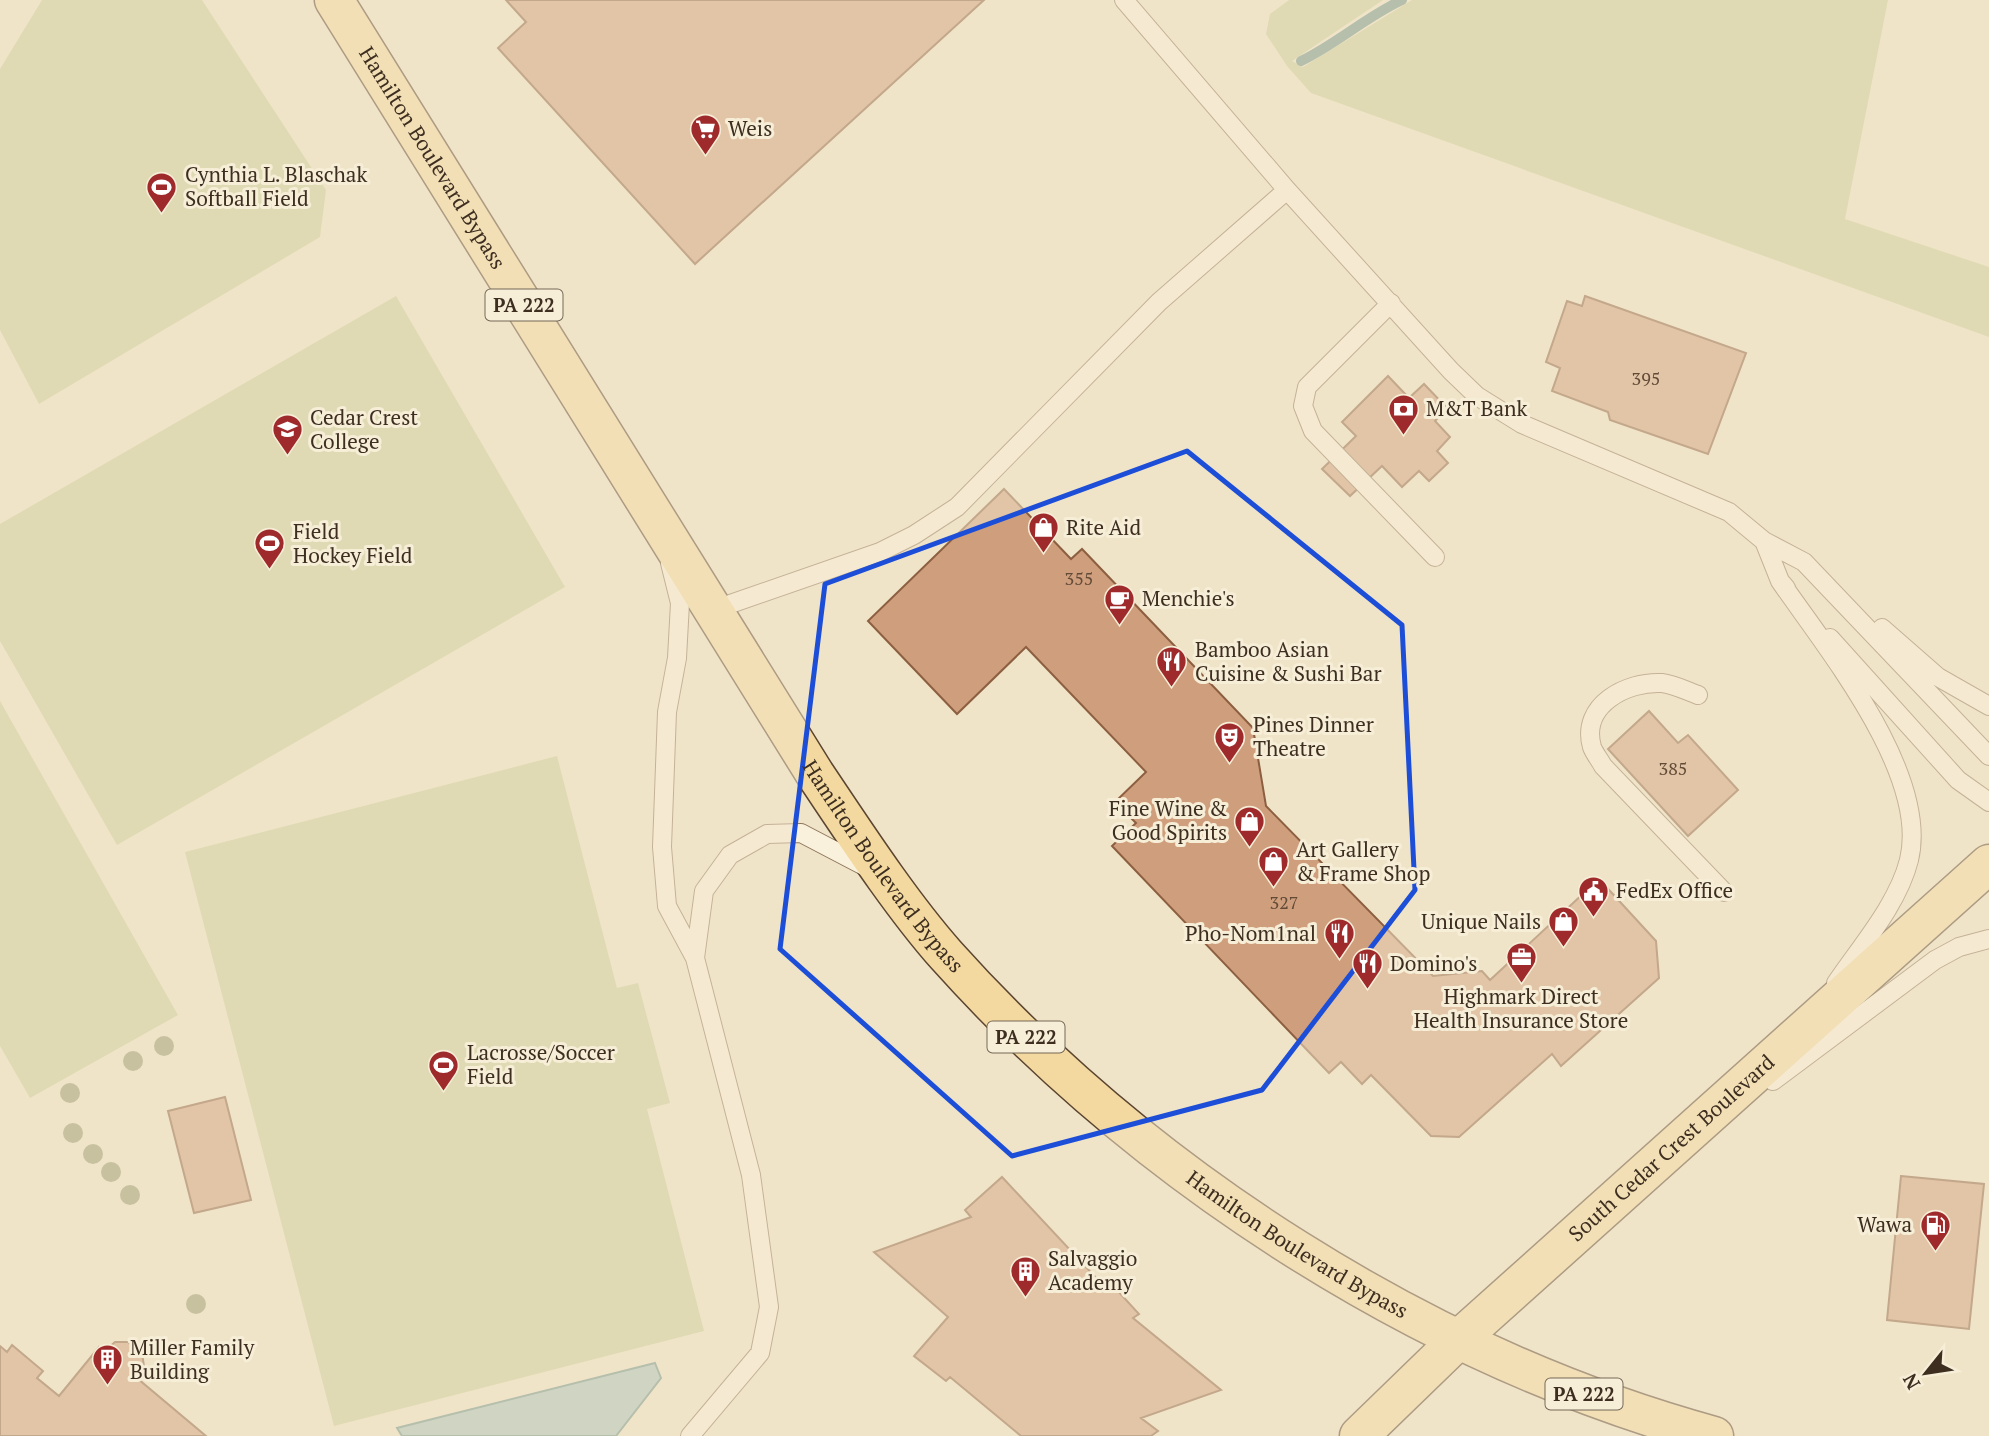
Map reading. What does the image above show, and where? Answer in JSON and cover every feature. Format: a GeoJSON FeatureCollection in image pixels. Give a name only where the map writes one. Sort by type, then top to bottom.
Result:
{"type":"FeatureCollection","features":[{"type":"Feature","properties":{"kind":"main road","name":"Hamilton Boulevard Bypass"},"geometry":{"type":"LineString","coordinates":[[334,0],[816,774],[945,953],[1027,1038],[1115,1116],[1208,1188],[1305,1254],[1397,1308],[1553,1382],[1625,1409],[1714,1436]]}},
{"type":"Feature","properties":{"kind":"main road","name":"South Cedar Crest Boulevard"},"geometry":{"type":"LineString","coordinates":[[1359,1436],[1459,1339],[1989,864]]}},
{"type":"Feature","properties":{"kind":"lane"},"geometry":{"type":"LineString","coordinates":[[1124,0],[1287,190],[1478,396],[1522,424],[1556,440],[1729,512],[1763,541],[1804,562],[1938,677],[1989,706]]}},
{"type":"Feature","properties":{"kind":"lane"},"geometry":{"type":"LineString","coordinates":[[713,610],[880,552],[914,535],[957,507],[1159,302],[1287,190]]}},
{"type":"Feature","properties":{"kind":"lane"},"geometry":{"type":"LineString","coordinates":[[1391,303],[1307,387],[1303,406],[1313,431],[1434,557]]}},
{"type":"Feature","properties":{"kind":"lane"},"geometry":{"type":"LineString","coordinates":[[660,524],[680,603],[677,657],[667,712],[662,847],[667,906],[695,958],[751,1175],[769,1307],[760,1353],[690,1436]]}},
{"type":"Feature","properties":{"kind":"lane"},"geometry":{"type":"LineString","coordinates":[[1763,541],[1780,581],[1856,692],[1884,739],[1904,789],[1910,822],[1909,859],[1891,900],[1807,1027]]}},
{"type":"Feature","properties":{"kind":"lane"},"geometry":{"type":"LineString","coordinates":[[1804,562],[1989,756]]}},
{"type":"Feature","properties":{"kind":"lane"},"geometry":{"type":"LineString","coordinates":[[1780,581],[1958,780],[1989,802]]}},
{"type":"Feature","properties":{"kind":"lane"},"geometry":{"type":"LineString","coordinates":[[1698,695],[1662,683],[1631,687],[1606,698],[1591,723],[1592,746],[1603,766],[1724,892]]}},
{"type":"Feature","properties":{"kind":"lane"},"geometry":{"type":"LineString","coordinates":[[695,958],[704,891],[730,855],[767,834],[801,833],[889,878]]}},
{"type":"Feature","properties":{"kind":"lane"},"geometry":{"type":"LineString","coordinates":[[1621,1193],[1935,960],[1959,947],[1989,939]]}},
{"type":"Feature","properties":{"kind":"highlighted area"},"geometry":{"type":"Polygon","coordinates":[[[1187,451],[1402,625],[1415,890],[1262,1090],[1012,1156],[780,949],[825,584],[1187,451]]]}},
{"type":"Feature","properties":{"kind":"green space","name":"Cynthia L. Blaschak Softball Field"},"geometry":{"type":"Polygon","coordinates":[[[42,0],[202,0],[326,190],[320,237],[39,404],[0,330],[0,69],[42,0]]]}},
{"type":"Feature","properties":{"kind":"green space"},"geometry":{"type":"Polygon","coordinates":[[[1289,0],[1383,0],[1292,61],[1303,67],[1412,0],[1888,0],[1845,219],[1989,267],[1989,337],[1311,93],[1287,66],[1266,34],[1270,14],[1289,0]]]}},
{"type":"Feature","properties":{"kind":"green space","name":"Field Hockey Field"},"geometry":{"type":"Polygon","coordinates":[[[396,296],[565,587],[117,845],[0,641],[0,524],[396,296]]]}},
{"type":"Feature","properties":{"kind":"green space"},"geometry":{"type":"Polygon","coordinates":[[[0,701],[178,1015],[30,1098],[0,1046],[0,701]]]}},
{"type":"Feature","properties":{"kind":"green space","name":"Lacrosse/Soccer Field"},"geometry":{"type":"Polygon","coordinates":[[[557,756],[617,988],[638,983],[670,1103],[647,1109],[704,1331],[334,1426],[185,852],[557,756]]]}},
{"type":"Feature","properties":{"kind":"water"},"geometry":{"type":"Polygon","coordinates":[[[655,1363],[661,1378],[616,1436],[402,1436],[397,1428],[655,1363]]]}},
{"type":"Feature","properties":{"kind":"building","name":"Weis"},"geometry":{"type":"Polygon","coordinates":[[[506,0],[984,0],[695,264],[498,48],[526,22],[506,0]]]}},
{"type":"Feature","properties":{"kind":"building"},"geometry":{"type":"Polygon","coordinates":[[[1585,296],[1746,353],[1708,454],[1610,420],[1608,412],[1552,391],[1560,368],[1546,362],[1567,301],[1582,306],[1585,296]]]}},
{"type":"Feature","properties":{"kind":"building","name":"M&T Bank"},"geometry":{"type":"Polygon","coordinates":[[[1388,376],[1409,398],[1424,384],[1447,408],[1435,421],[1450,437],[1437,451],[1448,463],[1429,481],[1419,471],[1402,487],[1382,466],[1350,496],[1322,469],[1356,436],[1342,422],[1388,376]]]}},
{"type":"Feature","properties":{"kind":"building"},"geometry":{"type":"Polygon","coordinates":[[[1004,489],[1071,559],[1082,549],[1253,728],[1266,806],[1433,976],[1482,971],[1490,980],[1599,879],[1656,941],[1659,978],[1561,1066],[1552,1054],[1459,1137],[1431,1136],[1371,1075],[1362,1084],[1341,1062],[1329,1073],[1112,846],[1136,823],[1115,802],[1146,772],[1026,647],[957,714],[868,621],[1004,489]]]}},
{"type":"Feature","properties":{"kind":"building"},"geometry":{"type":"Polygon","coordinates":[[[1649,711],[1678,743],[1688,735],[1738,790],[1688,836],[1608,749],[1649,711]]]}},
{"type":"Feature","properties":{"kind":"building"},"geometry":{"type":"Polygon","coordinates":[[[225,1097],[251,1200],[194,1213],[168,1111],[225,1097]]]}},
{"type":"Feature","properties":{"kind":"building","name":"Wawa"},"geometry":{"type":"Polygon","coordinates":[[[1901,1176],[1984,1184],[1969,1329],[1887,1320],[1901,1176]]]}},
{"type":"Feature","properties":{"kind":"building","name":"Salvaggio Academy"},"geometry":{"type":"Polygon","coordinates":[[[1002,1177],[1100,1282],[1106,1278],[1139,1314],[1133,1318],[1221,1390],[1141,1418],[1158,1431],[1151,1436],[1021,1436],[950,1377],[946,1381],[914,1356],[948,1317],[874,1252],[971,1217],[965,1210],[1002,1177]]]}},
{"type":"Feature","properties":{"kind":"building","name":"Miller Family Building"},"geometry":{"type":"Polygon","coordinates":[[[115,1342],[128,1342],[142,1353],[145,1373],[137,1378],[206,1436],[0,1436],[0,1346],[7,1352],[12,1345],[43,1371],[37,1378],[59,1396],[99,1347],[107,1354],[111,1349],[108,1348],[115,1342]]]}},
{"type":"Feature","properties":{"kind":"waterway"},"geometry":{"type":"LineString","coordinates":[[1301,61],[1402,0]]}},
{"type":"Feature","properties":{"kind":"place","name":"Weis"},"geometry":{"type":"Point","coordinates":[705,156]}},
{"type":"Feature","properties":{"kind":"place","name":"Cynthia L. Blaschak Softball Field"},"geometry":{"type":"Point","coordinates":[162,214]}},
{"type":"Feature","properties":{"kind":"place","name":"M&T Bank"},"geometry":{"type":"Point","coordinates":[1403,436]}},
{"type":"Feature","properties":{"kind":"place","name":"Cedar Crest College"},"geometry":{"type":"Point","coordinates":[287,457]}},
{"type":"Feature","properties":{"kind":"place","name":"Rite Aid"},"geometry":{"type":"Point","coordinates":[1043,555]}},
{"type":"Feature","properties":{"kind":"place","name":"Field Hockey Field"},"geometry":{"type":"Point","coordinates":[270,571]}},
{"type":"Feature","properties":{"kind":"place","name":"Menchie's"},"geometry":{"type":"Point","coordinates":[1119,626]}},
{"type":"Feature","properties":{"kind":"place","name":"Bamboo Asian Cuisine & Sushi Bar"},"geometry":{"type":"Point","coordinates":[1172,689]}},
{"type":"Feature","properties":{"kind":"place","name":"Pines Dinner Theatre"},"geometry":{"type":"Point","coordinates":[1230,764]}},
{"type":"Feature","properties":{"kind":"place","name":"Fine Wine & Good Spirits"},"geometry":{"type":"Point","coordinates":[1250,848]}},
{"type":"Feature","properties":{"kind":"place","name":"Art Gallery & Frame Shop"},"geometry":{"type":"Point","coordinates":[1273,889]}},
{"type":"Feature","properties":{"kind":"place","name":"FedEx Office"},"geometry":{"type":"Point","coordinates":[1593,918]}},
{"type":"Feature","properties":{"kind":"place","name":"Unique Nails"},"geometry":{"type":"Point","coordinates":[1564,949]}},
{"type":"Feature","properties":{"kind":"place","name":"Pho-Nom1nal"},"geometry":{"type":"Point","coordinates":[1339,961]}},
{"type":"Feature","properties":{"kind":"place","name":"Highmark Direct Health Insurance Store"},"geometry":{"type":"Point","coordinates":[1521,984]}},
{"type":"Feature","properties":{"kind":"place","name":"Domino's"},"geometry":{"type":"Point","coordinates":[1367,991]}},
{"type":"Feature","properties":{"kind":"place","name":"Lacrosse/Soccer Field"},"geometry":{"type":"Point","coordinates":[444,1092]}},
{"type":"Feature","properties":{"kind":"place","name":"Wawa"},"geometry":{"type":"Point","coordinates":[1935,1252]}},
{"type":"Feature","properties":{"kind":"place","name":"Salvaggio Academy"},"geometry":{"type":"Point","coordinates":[1025,1298]}},
{"type":"Feature","properties":{"kind":"place","name":"Miller Family Building"},"geometry":{"type":"Point","coordinates":[107,1387]}}]}
